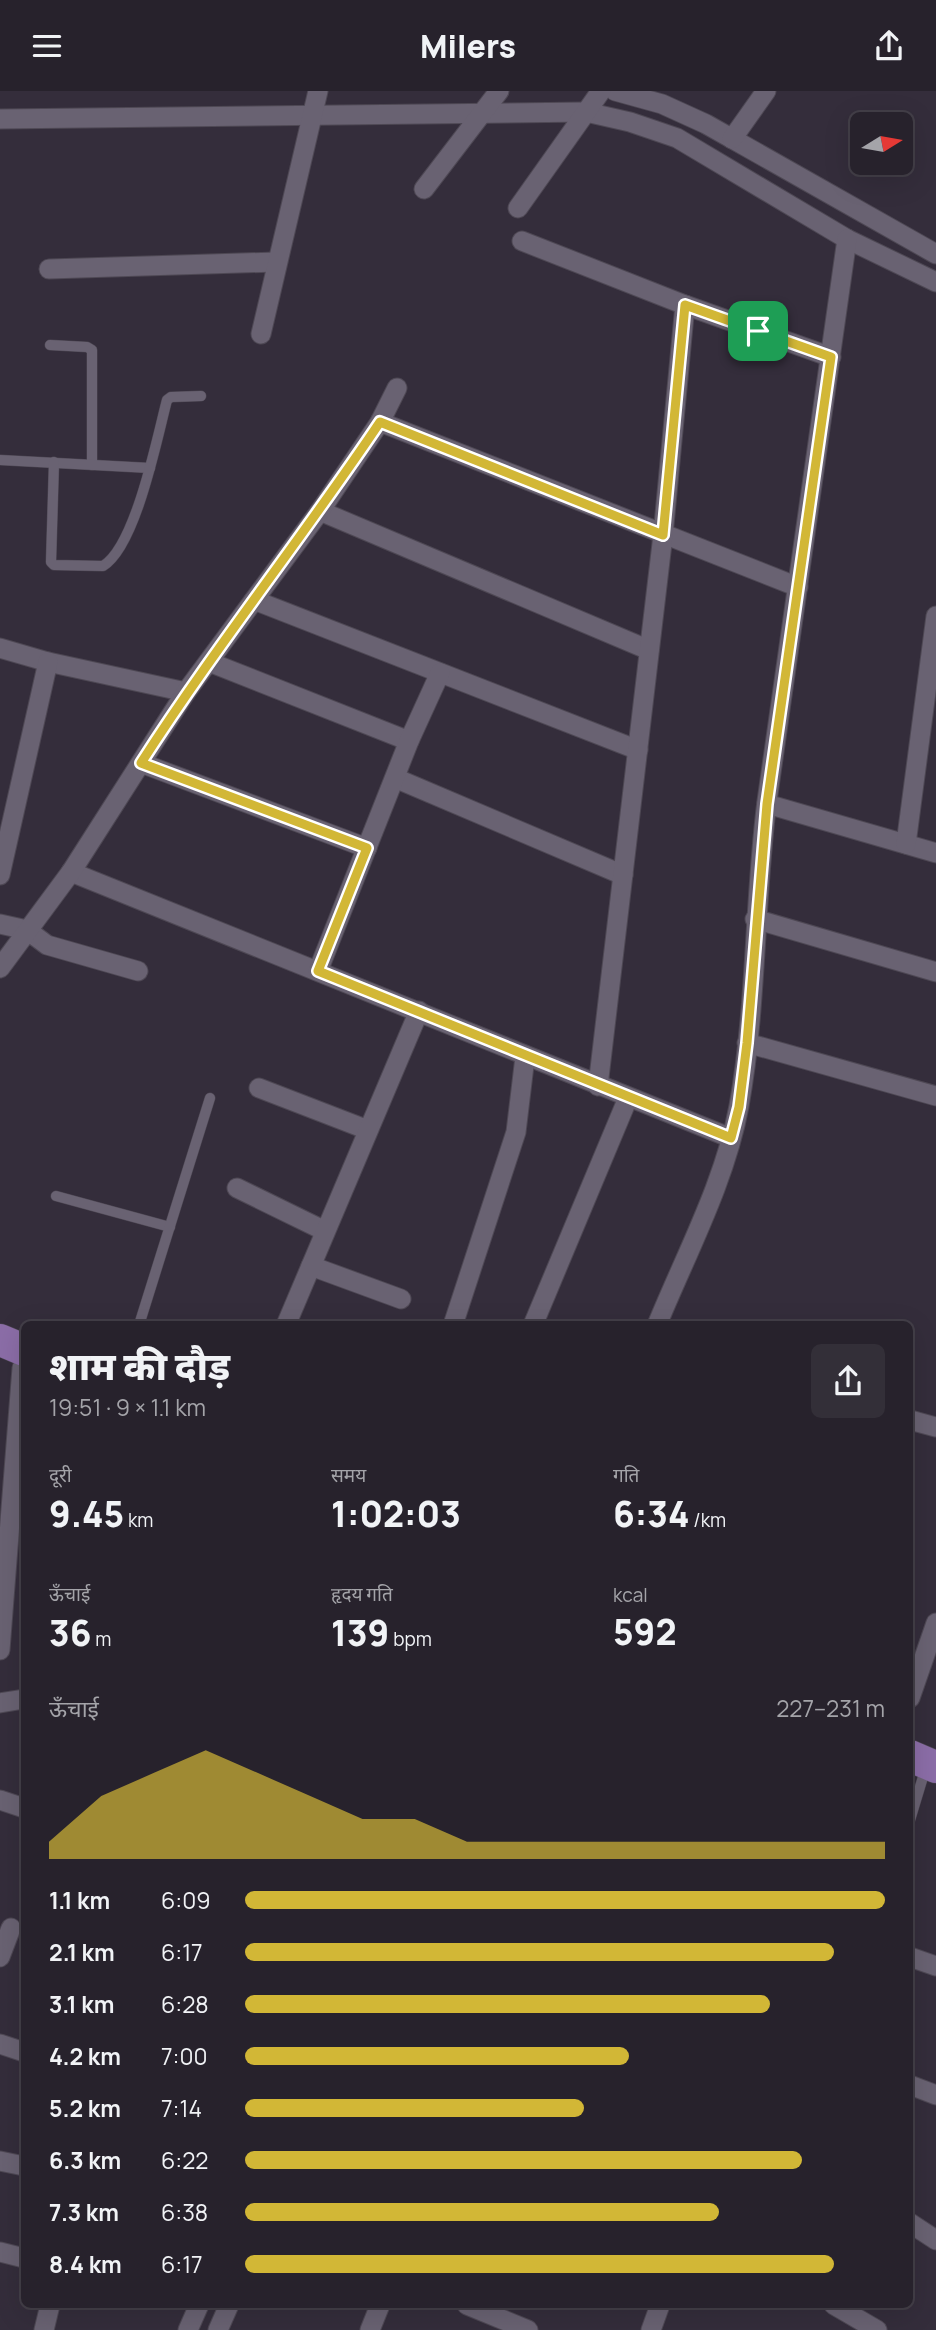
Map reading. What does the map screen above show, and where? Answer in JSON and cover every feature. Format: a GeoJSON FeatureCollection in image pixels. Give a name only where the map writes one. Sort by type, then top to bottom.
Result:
{"type":"FeatureCollection","features":[{"type":"Feature","properties":{"kind":"main road"},"geometry":{"type":"LineString","coordinates":[[0,1340],[18,1361]]}},
{"type":"Feature","properties":{"kind":"main road"},"geometry":{"type":"LineString","coordinates":[[913,1737],[927,1758]]}},
{"type":"Feature","properties":{"kind":"street"},"geometry":{"type":"LineString","coordinates":[[261,334],[317,91]]}},
{"type":"Feature","properties":{"kind":"street"},"geometry":{"type":"LineString","coordinates":[[424,189],[499,91]]}},
{"type":"Feature","properties":{"kind":"street"},"geometry":{"type":"LineString","coordinates":[[518,208],[601,91]]}},
{"type":"Feature","properties":{"kind":"street"},"geometry":{"type":"LineString","coordinates":[[615,91],[662,104],[732,139],[936,254]]}},
{"type":"Feature","properties":{"kind":"street"},"geometry":{"type":"LineString","coordinates":[[732,139],[766,91]]}},
{"type":"Feature","properties":{"kind":"street"},"geometry":{"type":"LineString","coordinates":[[0,119],[586,112],[630,122],[677,138],[848,239],[896,265],[936,282]]}},
{"type":"Feature","properties":{"kind":"street"},"geometry":{"type":"LineString","coordinates":[[659,1321],[731,1138],[739,1107],[767,804],[848,239]]}},
{"type":"Feature","properties":{"kind":"street"},"geometry":{"type":"LineString","coordinates":[[522,241],[685,305],[831,357]]}},
{"type":"Feature","properties":{"kind":"street"},"geometry":{"type":"LineString","coordinates":[[49,269],[276,262]]}},
{"type":"Feature","properties":{"kind":"street"},"geometry":{"type":"LineString","coordinates":[[598,1086],[663,535],[685,305]]}},
{"type":"Feature","properties":{"kind":"street"},"geometry":{"type":"LineString","coordinates":[[0,968],[71,871],[186,692],[320,512],[380,422],[397,388]]}},
{"type":"Feature","properties":{"kind":"street"},"geometry":{"type":"LineString","coordinates":[[380,422],[798,587]]}},
{"type":"Feature","properties":{"kind":"street"},"geometry":{"type":"LineString","coordinates":[[320,512],[649,650]]}},
{"type":"Feature","properties":{"kind":"street"},"geometry":{"type":"LineString","coordinates":[[254,600],[638,750]]}},
{"type":"Feature","properties":{"kind":"street"},"geometry":{"type":"LineString","coordinates":[[906,844],[936,616]]}},
{"type":"Feature","properties":{"kind":"street"},"geometry":{"type":"LineString","coordinates":[[0,648],[48,662],[186,692]]}},
{"type":"Feature","properties":{"kind":"street"},"geometry":{"type":"LineString","coordinates":[[209,661],[409,741]]}},
{"type":"Feature","properties":{"kind":"street"},"geometry":{"type":"LineString","coordinates":[[0,875],[48,662]]}},
{"type":"Feature","properties":{"kind":"street"},"geometry":{"type":"LineString","coordinates":[[318,971],[409,741],[440,673]]}},
{"type":"Feature","properties":{"kind":"street"},"geometry":{"type":"LineString","coordinates":[[141,763],[367,848]]}},
{"type":"Feature","properties":{"kind":"street"},"geometry":{"type":"LineString","coordinates":[[395,778],[623,875]]}},
{"type":"Feature","properties":{"kind":"street"},"geometry":{"type":"LineString","coordinates":[[767,804],[936,853]]}},
{"type":"Feature","properties":{"kind":"street"},"geometry":{"type":"LineString","coordinates":[[71,871],[419,1011],[526,1058],[731,1138]]}},
{"type":"Feature","properties":{"kind":"street"},"geometry":{"type":"LineString","coordinates":[[755,919],[936,972]]}},
{"type":"Feature","properties":{"kind":"street"},"geometry":{"type":"LineString","coordinates":[[0,924],[27,930],[47,945],[138,971]]}},
{"type":"Feature","properties":{"kind":"street"},"geometry":{"type":"LineString","coordinates":[[288,1321],[419,1011]]}},
{"type":"Feature","properties":{"kind":"street"},"geometry":{"type":"LineString","coordinates":[[747,1043],[936,1096]]}},
{"type":"Feature","properties":{"kind":"street"},"geometry":{"type":"LineString","coordinates":[[454,1321],[516,1132],[526,1058]]}},
{"type":"Feature","properties":{"kind":"street"},"geometry":{"type":"LineString","coordinates":[[259,1088],[368,1130]]}},
{"type":"Feature","properties":{"kind":"street"},"geometry":{"type":"LineString","coordinates":[[535,1321],[628,1098]]}},
{"type":"Feature","properties":{"kind":"street"},"geometry":{"type":"LineString","coordinates":[[237,1188],[325,1231]]}},
{"type":"Feature","properties":{"kind":"street"},"geometry":{"type":"LineString","coordinates":[[311,1266],[401,1299]]}},
{"type":"Feature","properties":{"kind":"street"},"geometry":{"type":"LineString","coordinates":[[0,1650],[18,1361]]}},
{"type":"Feature","properties":{"kind":"street"},"geometry":{"type":"LineString","coordinates":[[913,1421],[936,1427]]}},
{"type":"Feature","properties":{"kind":"street"},"geometry":{"type":"LineString","coordinates":[[913,1689],[936,1623]]}},
{"type":"Feature","properties":{"kind":"street"},"geometry":{"type":"LineString","coordinates":[[0,1703],[21,1700]]}},
{"type":"Feature","properties":{"kind":"street"},"geometry":{"type":"LineString","coordinates":[[0,1800],[21,1807]]}},
{"type":"Feature","properties":{"kind":"street"},"geometry":{"type":"LineString","coordinates":[[0,1957],[12,1929]]}},
{"type":"Feature","properties":{"kind":"street"},"geometry":{"type":"LineString","coordinates":[[913,1958],[936,1966]]}},
{"type":"Feature","properties":{"kind":"street"},"geometry":{"type":"LineString","coordinates":[[0,2044],[21,2051]]}},
{"type":"Feature","properties":{"kind":"street"},"geometry":{"type":"LineString","coordinates":[[913,2086],[936,2095]]}},
{"type":"Feature","properties":{"kind":"street"},"geometry":{"type":"LineString","coordinates":[[0,2161],[21,2166]]}},
{"type":"Feature","properties":{"kind":"street"},"geometry":{"type":"LineString","coordinates":[[913,2225],[936,2240]]}},
{"type":"Feature","properties":{"kind":"street"},"geometry":{"type":"LineString","coordinates":[[0,2252],[21,2257]]}},
{"type":"Feature","properties":{"kind":"street"},"geometry":{"type":"LineString","coordinates":[[44,2330],[49,2308]]}},
{"type":"Feature","properties":{"kind":"street"},"geometry":{"type":"LineString","coordinates":[[188,2330],[198,2308]]}},
{"type":"Feature","properties":{"kind":"street"},"geometry":{"type":"LineString","coordinates":[[218,2330],[228,2308]]}},
{"type":"Feature","properties":{"kind":"street"},"geometry":{"type":"LineString","coordinates":[[370,2330],[379,2308]]}},
{"type":"Feature","properties":{"kind":"street"},"geometry":{"type":"LineString","coordinates":[[474,2308],[528,2330]]}},
{"type":"Feature","properties":{"kind":"street"},"geometry":{"type":"LineString","coordinates":[[651,2330],[659,2308]]}},
{"type":"Feature","properties":{"kind":"street"},"geometry":{"type":"LineString","coordinates":[[839,2308],[877,2330]]}},
{"type":"Feature","properties":{"kind":"lane"},"geometry":{"type":"LineString","coordinates":[[50,345],[88,347],[92,351],[92,465]]}},
{"type":"Feature","properties":{"kind":"lane"},"geometry":{"type":"LineString","coordinates":[[54,462],[51,559],[54,565],[103,566],[120,551],[150,468],[167,400],[171,397],[201,396]]}},
{"type":"Feature","properties":{"kind":"lane"},"geometry":{"type":"LineString","coordinates":[[0,460],[150,468]]}},
{"type":"Feature","properties":{"kind":"lane"},"geometry":{"type":"LineString","coordinates":[[140,1321],[210,1098]]}},
{"type":"Feature","properties":{"kind":"lane"},"geometry":{"type":"LineString","coordinates":[[56,1196],[170,1227]]}},
{"type":"Feature","properties":{"kind":"lane"},"geometry":{"type":"LineString","coordinates":[[913,1809],[927,1758]]}},
{"type":"Feature","properties":{"kind":"route"},"geometry":{"type":"LineString","coordinates":[[685,305],[758,331],[831,357],[767,804],[755,919],[747,1043],[739,1107],[731,1138],[526,1058],[318,971],[367,848],[141,763],[186,692],[320,512],[380,422],[663,535],[685,305]]}}]}
